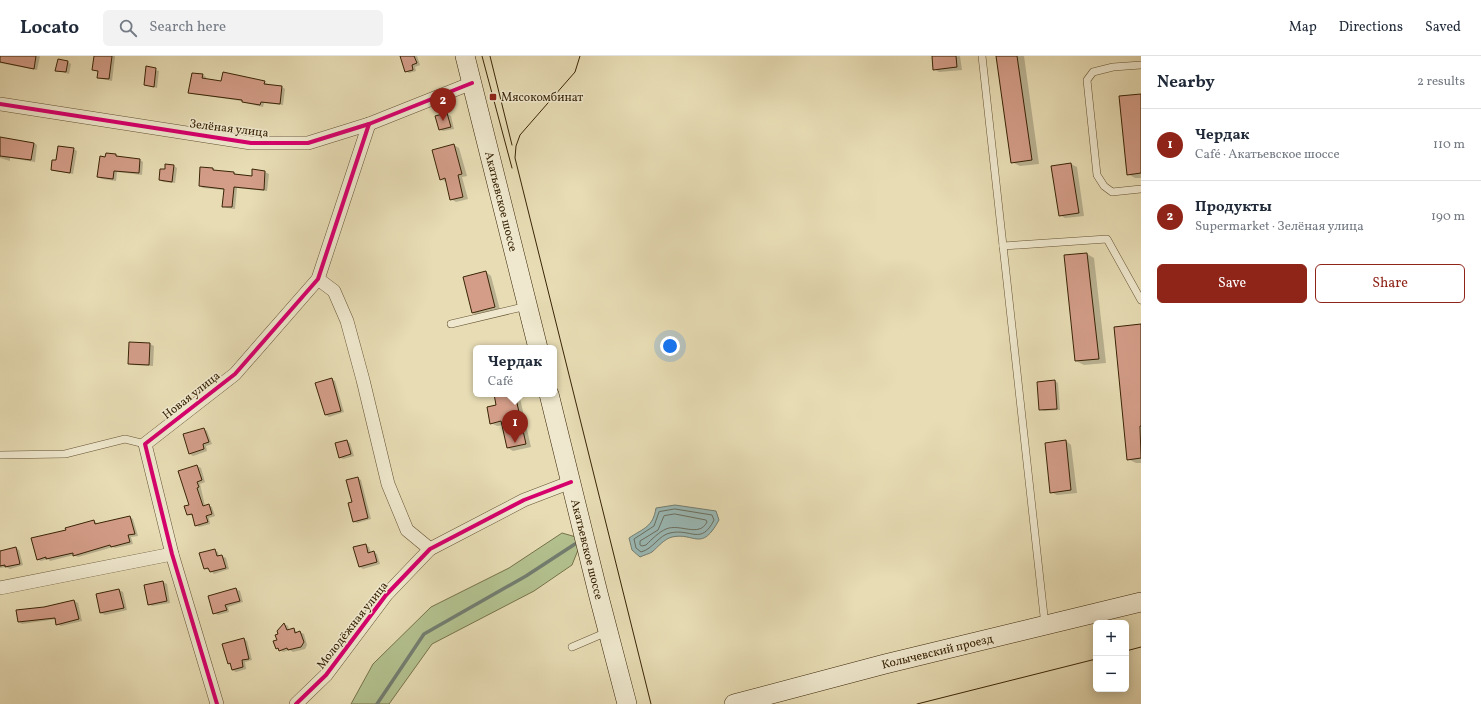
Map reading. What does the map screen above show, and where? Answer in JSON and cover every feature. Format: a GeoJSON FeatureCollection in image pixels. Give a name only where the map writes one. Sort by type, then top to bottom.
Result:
{"type":"FeatureCollection","features":[{"type":"Feature","properties":{"kind":"main road","name":"Акатьевское шоссе"},"geometry":{"type":"LineString","coordinates":[[465,56],[537,345]]}},
{"type":"Feature","properties":{"kind":"main road","name":"Акатьевское шоссе"},"geometry":{"type":"LineString","coordinates":[[550,397],[627,704]]}},
{"type":"Feature","properties":{"kind":"main road","name":"Колычевский проезд"},"geometry":{"type":"LineString","coordinates":[[734,704],[885,664],[1141,602]]}},
{"type":"Feature","properties":{"kind":"street","name":"Зелёная улица"},"geometry":{"type":"LineString","coordinates":[[0,104],[251,143],[308,144],[369,124],[472,83]]}},
{"type":"Feature","properties":{"kind":"street","name":"Новая улица"},"geometry":{"type":"LineString","coordinates":[[145,444],[235,374],[318,279],[369,124]]}},
{"type":"Feature","properties":{"kind":"street"},"geometry":{"type":"LineString","coordinates":[[318,279],[334,291],[347,321],[388,484],[407,530],[430,549]]}},
{"type":"Feature","properties":{"kind":"street"},"geometry":{"type":"LineString","coordinates":[[145,444],[172,554],[217,704]]}},
{"type":"Feature","properties":{"kind":"street","name":"Молодёжная улица"},"geometry":{"type":"LineString","coordinates":[[296,704],[326,675],[386,595],[430,549],[524,500],[571,482]]}},
{"type":"Feature","properties":{"kind":"street"},"geometry":{"type":"LineString","coordinates":[[0,588],[172,554]]}},
{"type":"Feature","properties":{"kind":"lane"},"geometry":{"type":"LineString","coordinates":[[982,56],[1045,625]]}},
{"type":"Feature","properties":{"kind":"lane"},"geometry":{"type":"LineString","coordinates":[[1141,65],[1114,67],[1093,72],[1087,80],[1097,176],[1104,186],[1112,192],[1141,189]]}},
{"type":"Feature","properties":{"kind":"lane"},"geometry":{"type":"LineString","coordinates":[[1003,246],[1106,239],[1141,300]]}},
{"type":"Feature","properties":{"kind":"lane"},"geometry":{"type":"LineString","coordinates":[[451,324],[527,306]]}},
{"type":"Feature","properties":{"kind":"lane"},"geometry":{"type":"LineString","coordinates":[[0,455],[66,454],[125,439],[145,444]]}},
{"type":"Feature","properties":{"kind":"lane"},"geometry":{"type":"LineString","coordinates":[[572,647],[608,632]]}},
{"type":"Feature","properties":{"kind":"green space"},"geometry":{"type":"Polygon","coordinates":[[[562,533],[576,537],[578,550],[572,565],[534,591],[432,644],[389,704],[351,704],[373,664],[431,607],[509,568],[562,533]]]}},
{"type":"Feature","properties":{"kind":"water"},"geometry":{"type":"Polygon","coordinates":[[[675,505],[716,511],[719,520],[713,530],[702,539],[680,536],[672,537],[664,541],[652,552],[640,557],[632,550],[629,538],[650,523],[655,514],[656,508],[675,505]]]}},
{"type":"Feature","properties":{"kind":"building"},"geometry":{"type":"Polygon","coordinates":[[[0,56],[36,56],[34,69],[0,62],[0,56]]]}},
{"type":"Feature","properties":{"kind":"building"},"geometry":{"type":"Polygon","coordinates":[[[94,56],[112,56],[109,79],[97,78],[98,71],[92,70],[94,56]]]}},
{"type":"Feature","properties":{"kind":"building"},"geometry":{"type":"Polygon","coordinates":[[[400,56],[414,56],[417,63],[412,65],[413,70],[405,72],[400,56]]]}},
{"type":"Feature","properties":{"kind":"building"},"geometry":{"type":"Polygon","coordinates":[[[932,56],[956,56],[957,67],[933,70],[932,56]]]}},
{"type":"Feature","properties":{"kind":"building"},"geometry":{"type":"Polygon","coordinates":[[[996,56],[1017,56],[1032,160],[1011,163],[996,56]]]}},
{"type":"Feature","properties":{"kind":"building"},"geometry":{"type":"Polygon","coordinates":[[[58,59],[68,61],[66,72],[55,71],[58,59]]]}},
{"type":"Feature","properties":{"kind":"building"},"geometry":{"type":"Polygon","coordinates":[[[146,66],[156,68],[154,87],[144,85],[146,66]]]}},
{"type":"Feature","properties":{"kind":"building"},"geometry":{"type":"Polygon","coordinates":[[[223,72],[265,81],[264,84],[282,86],[280,104],[261,102],[260,105],[242,102],[242,100],[188,93],[192,73],[203,74],[202,78],[221,81],[223,72]]]}},
{"type":"Feature","properties":{"kind":"building"},"geometry":{"type":"Polygon","coordinates":[[[1141,94],[1141,173],[1127,175],[1119,96],[1141,94]]]}},
{"type":"Feature","properties":{"kind":"building"},"geometry":{"type":"Polygon","coordinates":[[[447,113],[451,127],[439,130],[435,116],[447,113]]]}},
{"type":"Feature","properties":{"kind":"building"},"geometry":{"type":"Polygon","coordinates":[[[0,137],[34,143],[31,160],[0,156],[0,137]]]}},
{"type":"Feature","properties":{"kind":"building"},"geometry":{"type":"Polygon","coordinates":[[[454,144],[462,174],[458,175],[463,197],[450,200],[445,178],[440,180],[432,150],[454,144]]]}},
{"type":"Feature","properties":{"kind":"building"},"geometry":{"type":"Polygon","coordinates":[[[58,146],[74,148],[70,173],[51,170],[52,160],[56,160],[58,146]]]}},
{"type":"Feature","properties":{"kind":"building"},"geometry":{"type":"Polygon","coordinates":[[[106,153],[116,154],[116,156],[140,159],[139,173],[114,171],[113,179],[97,177],[100,156],[105,157],[106,153]]]}},
{"type":"Feature","properties":{"kind":"building"},"geometry":{"type":"Polygon","coordinates":[[[1071,163],[1079,213],[1059,216],[1051,166],[1071,163]]]}},
{"type":"Feature","properties":{"kind":"building"},"geometry":{"type":"Polygon","coordinates":[[[165,164],[174,165],[172,182],[159,180],[160,169],[165,169],[165,164]]]}},
{"type":"Feature","properties":{"kind":"building"},"geometry":{"type":"Polygon","coordinates":[[[200,167],[213,168],[213,170],[234,172],[234,174],[252,176],[252,169],[265,171],[264,190],[234,187],[232,207],[222,207],[224,189],[199,186],[200,167]]]}},
{"type":"Feature","properties":{"kind":"building"},"geometry":{"type":"Polygon","coordinates":[[[1087,253],[1099,359],[1075,361],[1064,255],[1087,253]]]}},
{"type":"Feature","properties":{"kind":"building"},"geometry":{"type":"Polygon","coordinates":[[[486,271],[495,307],[472,313],[463,277],[486,271]]]}},
{"type":"Feature","properties":{"kind":"building"},"geometry":{"type":"Polygon","coordinates":[[[1141,324],[1141,458],[1127,460],[1114,327],[1141,324]]]}},
{"type":"Feature","properties":{"kind":"building"},"geometry":{"type":"Polygon","coordinates":[[[129,342],[150,343],[149,365],[128,364],[129,342]]]}},
{"type":"Feature","properties":{"kind":"building"},"geometry":{"type":"Polygon","coordinates":[[[332,378],[341,411],[325,415],[315,383],[332,378]]]}},
{"type":"Feature","properties":{"kind":"building"},"geometry":{"type":"Polygon","coordinates":[[[1055,380],[1057,409],[1039,410],[1037,382],[1055,380]]]}},
{"type":"Feature","properties":{"kind":"building"},"geometry":{"type":"Polygon","coordinates":[[[495,397],[516,397],[526,444],[507,448],[501,421],[490,424],[487,407],[496,405],[495,397]]]}},
{"type":"Feature","properties":{"kind":"building"},"geometry":{"type":"Polygon","coordinates":[[[204,428],[209,442],[203,444],[204,449],[189,454],[183,434],[204,428]]]}},
{"type":"Feature","properties":{"kind":"building"},"geometry":{"type":"Polygon","coordinates":[[[347,440],[351,454],[339,458],[335,443],[347,440]]]}},
{"type":"Feature","properties":{"kind":"building"},"geometry":{"type":"Polygon","coordinates":[[[1066,440],[1071,490],[1050,493],[1045,443],[1066,440]]]}},
{"type":"Feature","properties":{"kind":"building"},"geometry":{"type":"Polygon","coordinates":[[[197,465],[202,480],[197,482],[199,487],[197,488],[203,506],[209,504],[212,514],[206,516],[208,522],[195,526],[192,514],[187,515],[184,506],[189,505],[178,471],[197,465]]]}},
{"type":"Feature","properties":{"kind":"building"},"geometry":{"type":"Polygon","coordinates":[[[358,477],[368,518],[353,522],[348,503],[352,502],[346,480],[358,477]]]}},
{"type":"Feature","properties":{"kind":"building"},"geometry":{"type":"Polygon","coordinates":[[[130,516],[135,534],[128,535],[130,542],[111,547],[110,545],[73,556],[73,553],[46,559],[46,557],[37,560],[31,538],[66,530],[65,528],[94,520],[95,524],[130,516]]]}},
{"type":"Feature","properties":{"kind":"building"},"geometry":{"type":"Polygon","coordinates":[[[366,544],[368,553],[374,551],[377,562],[359,567],[353,547],[366,544]]]}},
{"type":"Feature","properties":{"kind":"building"},"geometry":{"type":"Polygon","coordinates":[[[16,547],[20,564],[5,567],[5,565],[0,566],[0,551],[16,547]]]}},
{"type":"Feature","properties":{"kind":"building"},"geometry":{"type":"Polygon","coordinates":[[[215,549],[217,556],[222,555],[226,568],[210,572],[208,568],[204,569],[199,553],[215,549]]]}},
{"type":"Feature","properties":{"kind":"building"},"geometry":{"type":"Polygon","coordinates":[[[163,581],[167,601],[148,605],[144,585],[163,581]]]}},
{"type":"Feature","properties":{"kind":"building"},"geometry":{"type":"Polygon","coordinates":[[[236,588],[240,601],[225,605],[227,610],[213,614],[208,596],[236,588]]]}},
{"type":"Feature","properties":{"kind":"building"},"geometry":{"type":"Polygon","coordinates":[[[119,589],[124,608],[100,613],[96,594],[119,589]]]}},
{"type":"Feature","properties":{"kind":"building"},"geometry":{"type":"Polygon","coordinates":[[[74,600],[79,619],[56,625],[55,618],[18,622],[16,610],[44,607],[74,600]]]}},
{"type":"Feature","properties":{"kind":"building"},"geometry":{"type":"Polygon","coordinates":[[[284,623],[287,630],[294,628],[295,633],[300,631],[304,642],[301,647],[288,650],[287,648],[279,651],[278,648],[276,649],[273,641],[277,640],[275,635],[278,634],[277,631],[284,623]]]}},
{"type":"Feature","properties":{"kind":"building"},"geometry":{"type":"Polygon","coordinates":[[[244,638],[249,659],[242,660],[243,667],[232,670],[230,663],[228,664],[222,644],[244,638]]]}},
{"type":"Feature","properties":{"kind":"waterway"},"geometry":{"type":"LineString","coordinates":[[377,704],[424,634],[526,576],[575,544]]}},
{"type":"Feature","properties":{"kind":"tram line"},"geometry":{"type":"LineString","coordinates":[[482,56],[512,168]]}},
{"type":"Feature","properties":{"kind":"tram line"},"geometry":{"type":"LineString","coordinates":[[490,56],[512,145]]}},
{"type":"Feature","properties":{"kind":"tram line"},"geometry":{"type":"LineString","coordinates":[[580,56],[575,72],[520,135],[516,146],[515,158],[651,704]]}},
{"type":"Feature","properties":{"kind":"tram line"},"geometry":{"type":"LineString","coordinates":[[1129,650],[1141,647]]}},
{"type":"Feature","properties":{"kind":"tram line"},"geometry":{"type":"LineString","coordinates":[[917,704],[1093,660]]}},
{"type":"Feature","properties":{"kind":"cycle path"},"geometry":{"type":"LineString","coordinates":[[0,104],[251,143],[308,143],[369,124],[472,83]]}},
{"type":"Feature","properties":{"kind":"cycle path"},"geometry":{"type":"LineString","coordinates":[[217,704],[172,554],[145,444],[235,374],[318,279],[369,124]]}},
{"type":"Feature","properties":{"kind":"cycle path"},"geometry":{"type":"LineString","coordinates":[[296,704],[326,675],[386,595],[430,549],[524,500],[571,482]]}},
{"type":"Feature","properties":{"kind":"place","name":"Мясокомбинат"},"geometry":{"type":"Point","coordinates":[493,97]}},
{"type":"Feature","properties":{"kind":"place","name":"Продукты"},"geometry":{"type":"Point","coordinates":[443,121]}},
{"type":"Feature","properties":{"kind":"place","name":"Чердак"},"geometry":{"type":"Point","coordinates":[515,443]}}]}
